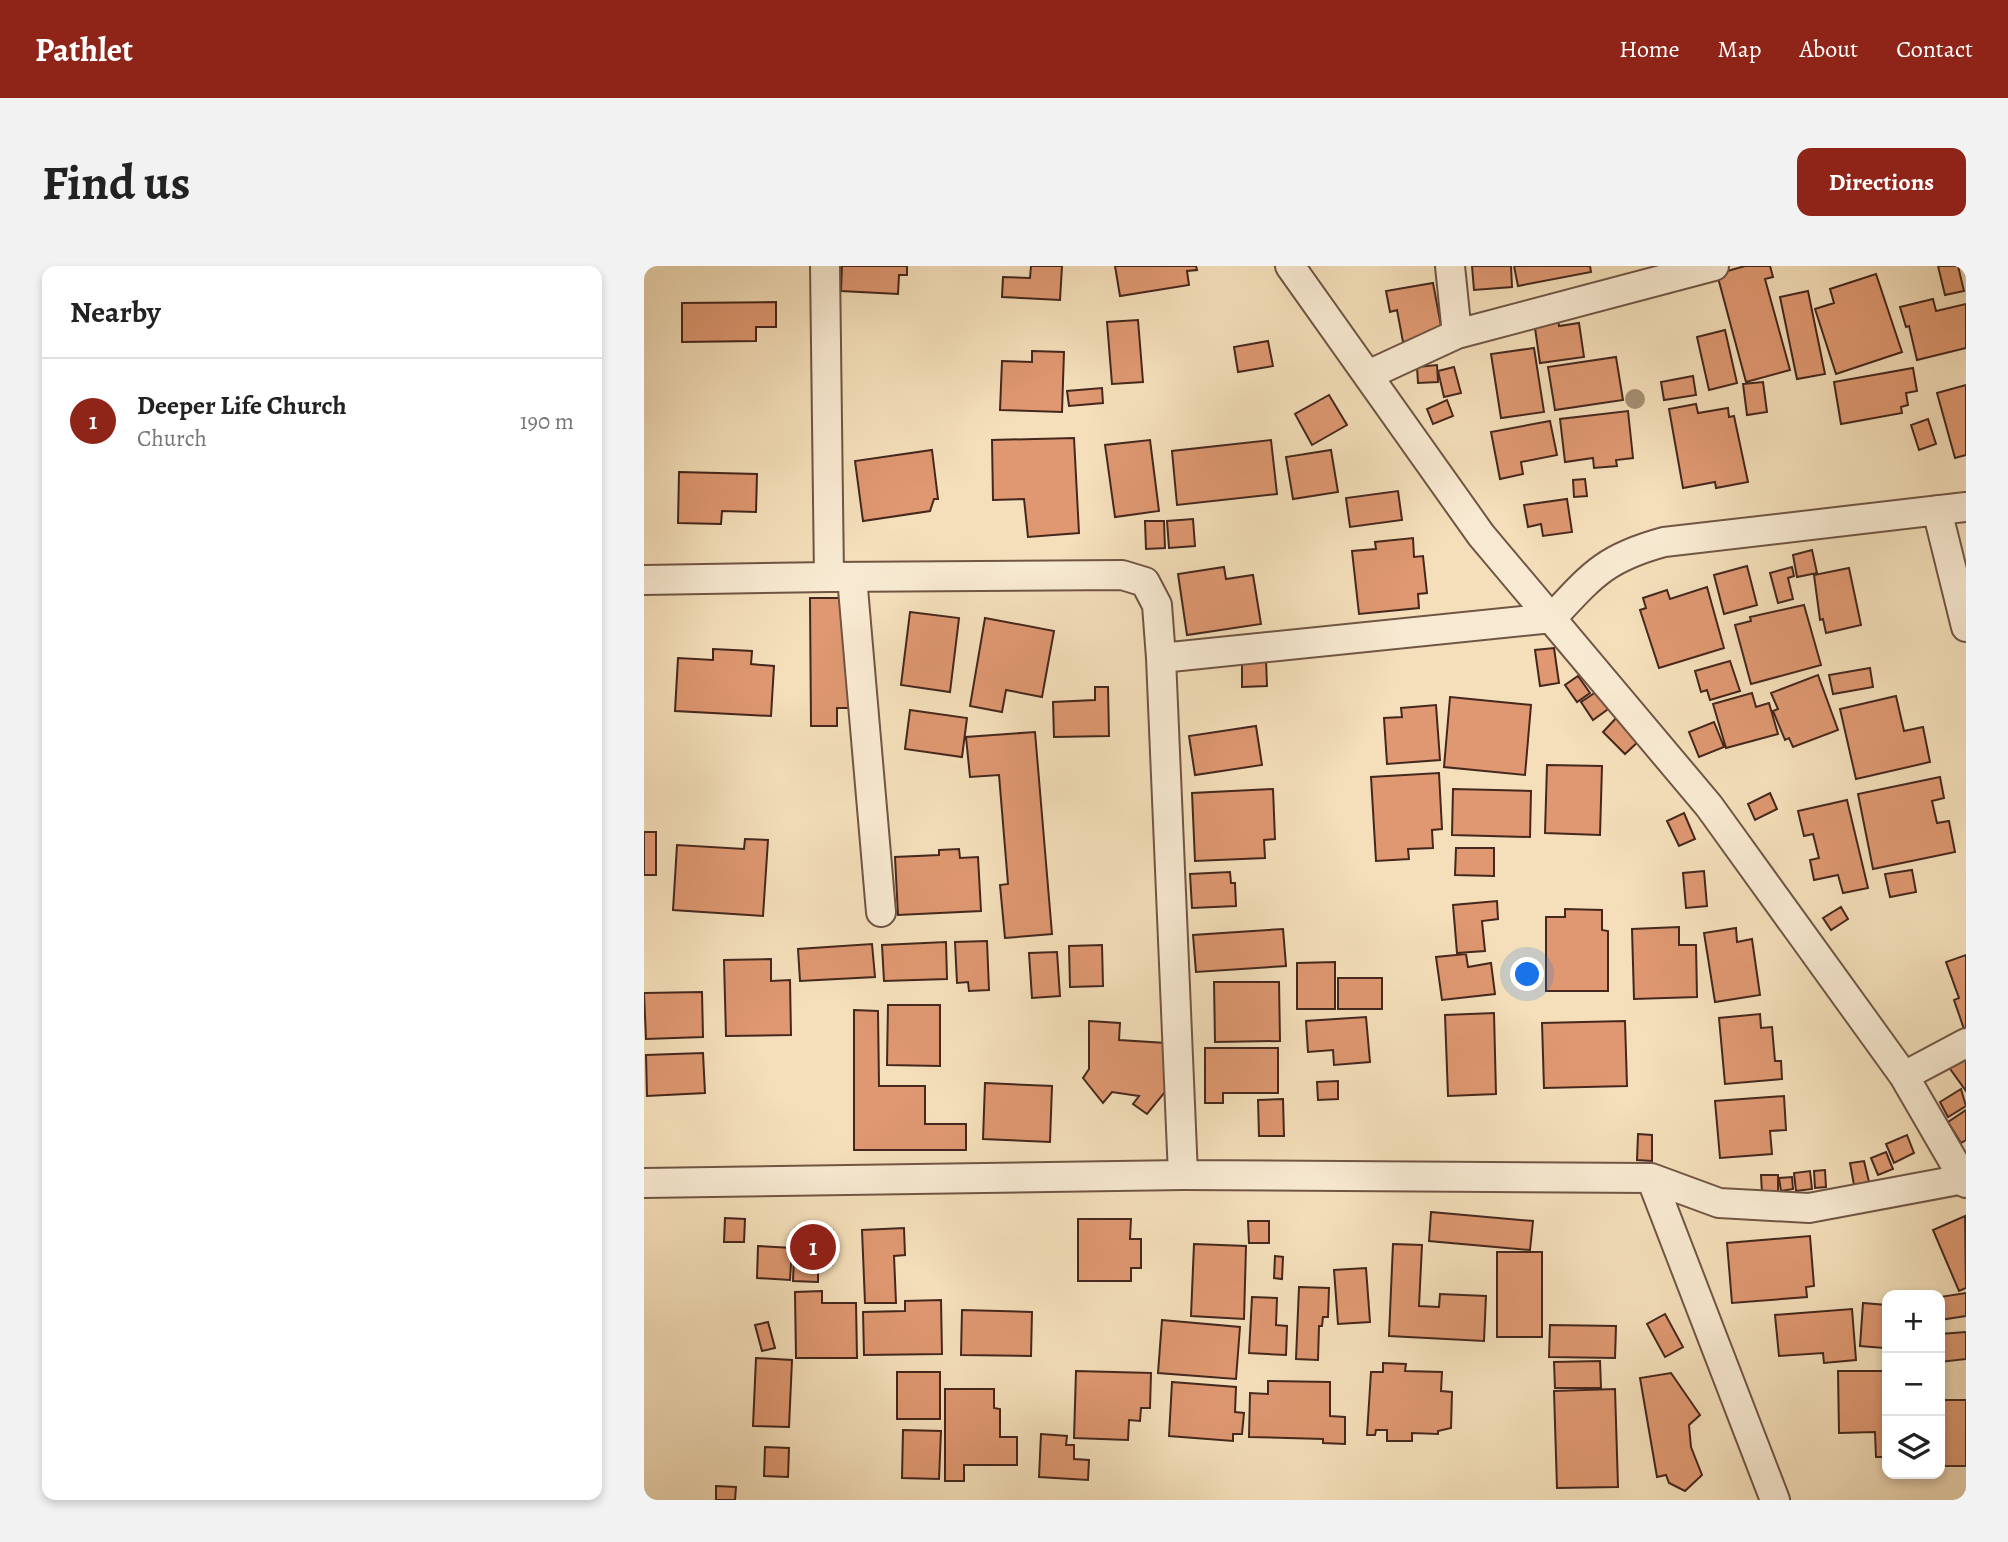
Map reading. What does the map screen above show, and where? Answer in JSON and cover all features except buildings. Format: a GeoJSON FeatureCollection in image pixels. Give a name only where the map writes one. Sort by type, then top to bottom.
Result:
{"type":"FeatureCollection","features":[{"type":"Feature","properties":{"kind":"street"},"geometry":{"type":"LineString","coordinates":[[825,266],[840,577],[881,912]]}},
{"type":"Feature","properties":{"kind":"street"},"geometry":{"type":"LineString","coordinates":[[644,1183],[1183,1175],[1651,1178],[1719,1203],[1809,1208],[1965,1181],[1903,1076],[1709,806],[1480,534],[1290,266]]}},
{"type":"Feature","properties":{"kind":"street"},"geometry":{"type":"LineString","coordinates":[[1450,266],[1457,334]]}},
{"type":"Feature","properties":{"kind":"street"},"geometry":{"type":"LineString","coordinates":[[1368,375],[1457,334],[1714,266]]}},
{"type":"Feature","properties":{"kind":"street"},"geometry":{"type":"LineString","coordinates":[[1161,658],[1552,618],[1595,570],[1627,552],[1664,542],[1966,507]]}},
{"type":"Feature","properties":{"kind":"street"},"geometry":{"type":"LineString","coordinates":[[1937,510],[1966,627]]}},
{"type":"Feature","properties":{"kind":"street"},"geometry":{"type":"LineString","coordinates":[[644,580],[1122,575],[1145,582],[1157,605],[1161,658],[1183,1175]]}},
{"type":"Feature","properties":{"kind":"street"},"geometry":{"type":"LineString","coordinates":[[1903,1076],[1966,1043]]}},
{"type":"Feature","properties":{"kind":"street"},"geometry":{"type":"LineString","coordinates":[[1651,1178],[1775,1500]]}},
{"type":"Feature","properties":{"kind":"place","name":"Deeper Life Church"},"geometry":{"type":"Point","coordinates":[813,1247]}}]}
